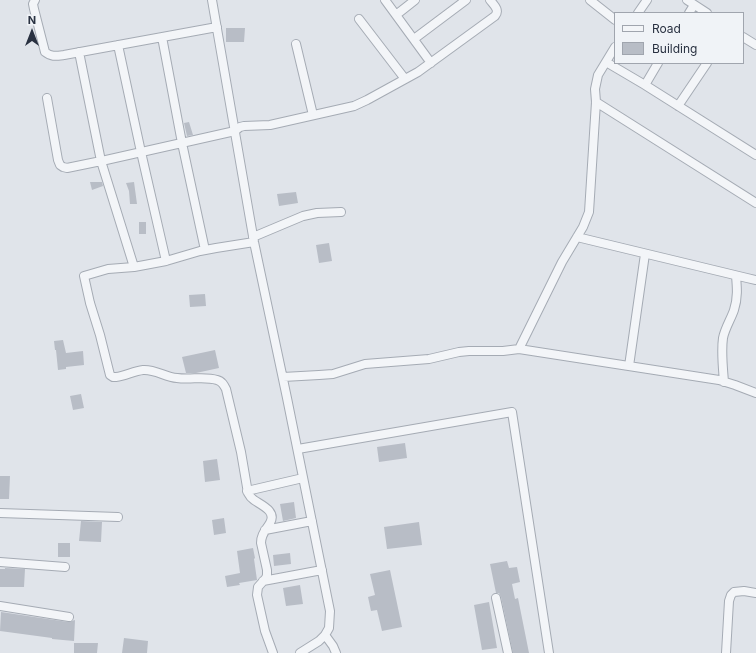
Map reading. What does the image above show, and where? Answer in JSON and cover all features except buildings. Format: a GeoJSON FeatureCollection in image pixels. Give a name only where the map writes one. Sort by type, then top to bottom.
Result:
{"type":"FeatureCollection","features":[{"type":"Feature","properties":{"kind":"street"},"geometry":{"type":"LineString","coordinates":[[35,0],[33,4],[34,9],[46,52],[53,56],[217,27]]}},
{"type":"Feature","properties":{"kind":"street"},"geometry":{"type":"LineString","coordinates":[[212,0],[254,239],[330,611],[329,628],[325,635],[300,653]]}},
{"type":"Feature","properties":{"kind":"street"},"geometry":{"type":"LineString","coordinates":[[385,0],[431,63]]}},
{"type":"Feature","properties":{"kind":"street"},"geometry":{"type":"LineString","coordinates":[[396,15],[415,0]]}},
{"type":"Feature","properties":{"kind":"street"},"geometry":{"type":"LineString","coordinates":[[414,39],[466,0]]}},
{"type":"Feature","properties":{"kind":"street"},"geometry":{"type":"LineString","coordinates":[[47,98],[58,160],[63,168],[235,131],[244,126],[270,125],[354,106],[418,72],[495,16],[497,9],[490,0]]}},
{"type":"Feature","properties":{"kind":"street"},"geometry":{"type":"LineString","coordinates":[[590,0],[614,18]]}},
{"type":"Feature","properties":{"kind":"street"},"geometry":{"type":"LineString","coordinates":[[639,12],[647,0]]}},
{"type":"Feature","properties":{"kind":"street"},"geometry":{"type":"LineString","coordinates":[[689,12],[690,2],[705,12]]}},
{"type":"Feature","properties":{"kind":"street"},"geometry":{"type":"LineString","coordinates":[[359,18],[405,79]]}},
{"type":"Feature","properties":{"kind":"street"},"geometry":{"type":"LineString","coordinates":[[162,37],[182,143],[205,250]]}},
{"type":"Feature","properties":{"kind":"street"},"geometry":{"type":"LineString","coordinates":[[744,38],[756,45]]}},
{"type":"Feature","properties":{"kind":"street"},"geometry":{"type":"LineString","coordinates":[[296,44],[313,115]]}},
{"type":"Feature","properties":{"kind":"street"},"geometry":{"type":"LineString","coordinates":[[118,45],[166,262]]}},
{"type":"Feature","properties":{"kind":"street"},"geometry":{"type":"LineString","coordinates":[[519,349],[562,262],[583,227],[589,212],[596,102],[595,89],[598,75],[614,49]]}},
{"type":"Feature","properties":{"kind":"street"},"geometry":{"type":"LineString","coordinates":[[79,52],[101,161],[134,267]]}},
{"type":"Feature","properties":{"kind":"street"},"geometry":{"type":"LineString","coordinates":[[606,62],[756,155]]}},
{"type":"Feature","properties":{"kind":"street"},"geometry":{"type":"LineString","coordinates":[[645,85],[657,64]]}},
{"type":"Feature","properties":{"kind":"street"},"geometry":{"type":"LineString","coordinates":[[678,106],[706,64]]}},
{"type":"Feature","properties":{"kind":"street"},"geometry":{"type":"LineString","coordinates":[[596,102],[756,203]]}},
{"type":"Feature","properties":{"kind":"street"},"geometry":{"type":"LineString","coordinates":[[273,653],[265,631],[257,595],[258,587],[266,578],[267,570],[261,540],[271,520],[271,515],[269,510],[251,498],[247,491],[236,428],[226,389],[223,383],[218,380],[176,378],[149,370],[143,370],[116,378],[110,375],[84,276],[108,269],[166,262],[205,250],[254,239],[303,216],[317,213],[341,212]]}},
{"type":"Feature","properties":{"kind":"street"},"geometry":{"type":"LineString","coordinates":[[577,237],[756,280]]}},
{"type":"Feature","properties":{"kind":"street"},"geometry":{"type":"LineString","coordinates":[[629,366],[645,254]]}},
{"type":"Feature","properties":{"kind":"street"},"geometry":{"type":"LineString","coordinates":[[724,382],[722,347],[723,336],[734,311],[737,299],[736,276]]}},
{"type":"Feature","properties":{"kind":"street"},"geometry":{"type":"LineString","coordinates":[[283,377],[333,374],[365,364],[429,359],[464,351],[503,351],[519,349],[724,382],[756,393]]}},
{"type":"Feature","properties":{"kind":"street"},"geometry":{"type":"LineString","coordinates":[[298,449],[512,412],[549,653]]}},
{"type":"Feature","properties":{"kind":"street"},"geometry":{"type":"LineString","coordinates":[[247,491],[304,478]]}},
{"type":"Feature","properties":{"kind":"street"},"geometry":{"type":"LineString","coordinates":[[0,513],[118,517]]}},
{"type":"Feature","properties":{"kind":"street"},"geometry":{"type":"LineString","coordinates":[[265,530],[312,521]]}},
{"type":"Feature","properties":{"kind":"street"},"geometry":{"type":"LineString","coordinates":[[0,562],[65,567]]}},
{"type":"Feature","properties":{"kind":"street"},"geometry":{"type":"LineString","coordinates":[[263,581],[322,570]]}},
{"type":"Feature","properties":{"kind":"street"},"geometry":{"type":"LineString","coordinates":[[726,653],[729,601],[731,595],[734,592],[756,593]]}},
{"type":"Feature","properties":{"kind":"street"},"geometry":{"type":"LineString","coordinates":[[496,598],[508,653]]}},
{"type":"Feature","properties":{"kind":"street"},"geometry":{"type":"LineString","coordinates":[[0,606],[69,617]]}},
{"type":"Feature","properties":{"kind":"street"},"geometry":{"type":"LineString","coordinates":[[325,635],[336,653]]}}]}
